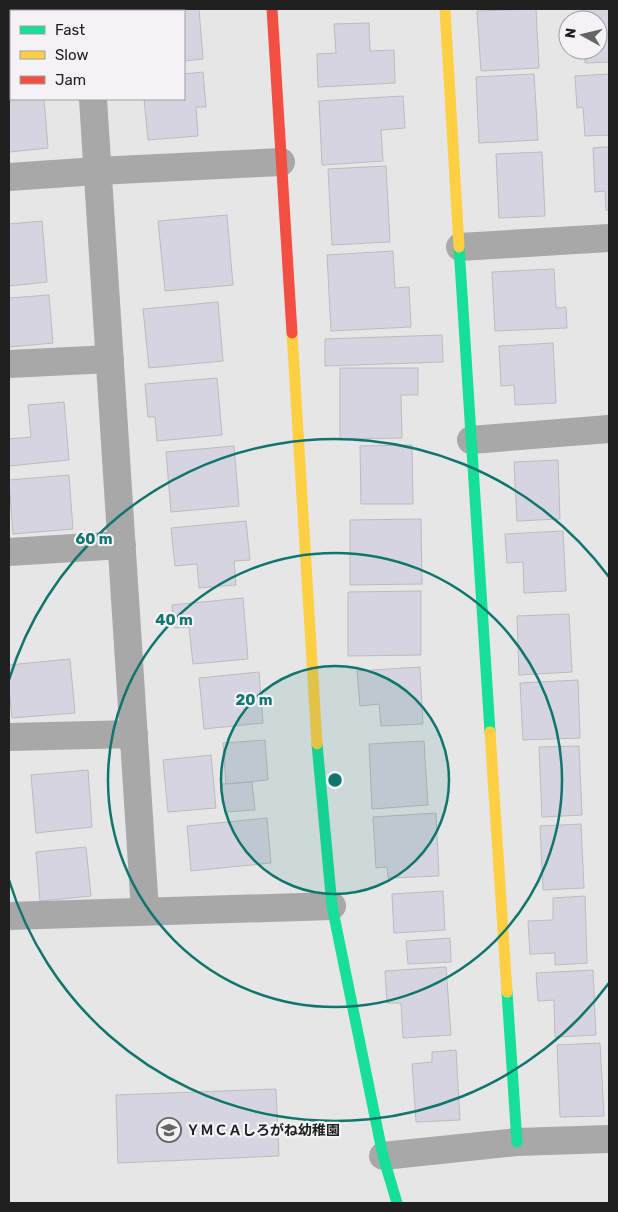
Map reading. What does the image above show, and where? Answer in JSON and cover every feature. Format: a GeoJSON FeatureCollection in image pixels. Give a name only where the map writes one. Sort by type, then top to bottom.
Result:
{"type":"FeatureCollection","features":[{"type":"Feature","properties":{"kind":"street"},"geometry":{"type":"LineString","coordinates":[[272,9],[318,758],[332,906],[384,1156],[397,1203]]}},
{"type":"Feature","properties":{"kind":"street"},"geometry":{"type":"LineString","coordinates":[[445,9],[517,1142]]}},
{"type":"Feature","properties":{"kind":"street"},"geometry":{"type":"LineString","coordinates":[[93,100],[146,911]]}},
{"type":"Feature","properties":{"kind":"street"},"geometry":{"type":"LineString","coordinates":[[9,177],[281,162]]}},
{"type":"Feature","properties":{"kind":"street"},"geometry":{"type":"LineString","coordinates":[[460,247],[609,238]]}},
{"type":"Feature","properties":{"kind":"street"},"geometry":{"type":"LineString","coordinates":[[9,364],[110,358]]}},
{"type":"Feature","properties":{"kind":"street"},"geometry":{"type":"LineString","coordinates":[[471,440],[609,430]]}},
{"type":"Feature","properties":{"kind":"street"},"geometry":{"type":"LineString","coordinates":[[9,552],[122,545]]}},
{"type":"Feature","properties":{"kind":"street"},"geometry":{"type":"LineString","coordinates":[[9,737],[134,734]]}},
{"type":"Feature","properties":{"kind":"street"},"geometry":{"type":"LineString","coordinates":[[9,916],[332,906]]}},
{"type":"Feature","properties":{"kind":"street"},"geometry":{"type":"LineString","coordinates":[[384,1156],[517,1142],[609,1140]]}},
{"type":"Feature","properties":{"kind":"building"},"geometry":{"type":"Polygon","coordinates":[[[199,9],[203,59],[185,61],[185,10],[116,10],[199,9]]]}},
{"type":"Feature","properties":{"kind":"building"},"geometry":{"type":"Polygon","coordinates":[[[536,9],[539,68],[481,71],[477,11],[536,9]]]}},
{"type":"Feature","properties":{"kind":"building"},"geometry":{"type":"Polygon","coordinates":[[[609,9],[609,62],[585,63],[585,60],[608,60],[608,10],[582,10],[609,9]]]}},
{"type":"Feature","properties":{"kind":"building"},"geometry":{"type":"Polygon","coordinates":[[[9,20],[10,20],[10,77],[9,20]]]}},
{"type":"Feature","properties":{"kind":"building"},"geometry":{"type":"Polygon","coordinates":[[[369,23],[370,51],[394,50],[395,83],[318,87],[317,54],[336,53],[334,24],[369,23]]]}},
{"type":"Feature","properties":{"kind":"building"},"geometry":{"type":"Polygon","coordinates":[[[203,72],[206,107],[196,107],[198,136],[148,140],[144,100],[185,100],[185,74],[203,72]]]}},
{"type":"Feature","properties":{"kind":"building"},"geometry":{"type":"Polygon","coordinates":[[[534,74],[538,140],[479,143],[476,77],[534,74]]]}},
{"type":"Feature","properties":{"kind":"building"},"geometry":{"type":"Polygon","coordinates":[[[609,74],[609,135],[585,136],[583,107],[577,108],[575,76],[609,74]]]}},
{"type":"Feature","properties":{"kind":"building"},"geometry":{"type":"Polygon","coordinates":[[[10,89],[10,100],[44,100],[48,148],[9,152],[10,89]]]}},
{"type":"Feature","properties":{"kind":"building"},"geometry":{"type":"Polygon","coordinates":[[[403,96],[405,128],[381,130],[383,161],[322,165],[319,101],[403,96]]]}},
{"type":"Feature","properties":{"kind":"building"},"geometry":{"type":"Polygon","coordinates":[[[609,147],[609,210],[606,210],[605,191],[595,192],[593,148],[609,147]]]}},
{"type":"Feature","properties":{"kind":"building"},"geometry":{"type":"Polygon","coordinates":[[[542,152],[545,216],[499,218],[496,154],[542,152]]]}},
{"type":"Feature","properties":{"kind":"building"},"geometry":{"type":"Polygon","coordinates":[[[386,166],[390,242],[332,245],[328,169],[386,166]]]}},
{"type":"Feature","properties":{"kind":"building"},"geometry":{"type":"Polygon","coordinates":[[[227,215],[233,285],[165,291],[158,221],[227,215]]]}},
{"type":"Feature","properties":{"kind":"building"},"geometry":{"type":"Polygon","coordinates":[[[42,221],[47,282],[9,286],[9,224],[42,221]]]}},
{"type":"Feature","properties":{"kind":"building"},"geometry":{"type":"Polygon","coordinates":[[[393,251],[395,288],[409,287],[411,327],[331,331],[327,255],[393,251]]]}},
{"type":"Feature","properties":{"kind":"building"},"geometry":{"type":"Polygon","coordinates":[[[554,269],[556,308],[566,307],[567,328],[495,331],[492,272],[554,269]]]}},
{"type":"Feature","properties":{"kind":"building"},"geometry":{"type":"Polygon","coordinates":[[[49,295],[53,343],[9,347],[9,298],[49,295]]]}},
{"type":"Feature","properties":{"kind":"building"},"geometry":{"type":"Polygon","coordinates":[[[218,302],[223,361],[149,368],[143,309],[218,302]]]}},
{"type":"Feature","properties":{"kind":"building"},"geometry":{"type":"Polygon","coordinates":[[[442,335],[443,362],[325,366],[325,339],[442,335]]]}},
{"type":"Feature","properties":{"kind":"building"},"geometry":{"type":"Polygon","coordinates":[[[553,343],[556,403],[515,405],[514,385],[501,386],[499,346],[553,343]]]}},
{"type":"Feature","properties":{"kind":"building"},"geometry":{"type":"Polygon","coordinates":[[[340,368],[418,368],[418,395],[401,395],[402,438],[340,439],[340,368]]]}},
{"type":"Feature","properties":{"kind":"building"},"geometry":{"type":"Polygon","coordinates":[[[217,378],[222,435],[157,441],[155,417],[148,417],[145,384],[217,378]]]}},
{"type":"Feature","properties":{"kind":"building"},"geometry":{"type":"Polygon","coordinates":[[[64,402],[69,460],[9,466],[9,439],[31,437],[28,405],[64,402]]]}},
{"type":"Feature","properties":{"kind":"building"},"geometry":{"type":"Polygon","coordinates":[[[412,445],[413,504],[361,504],[360,446],[412,445]]]}},
{"type":"Feature","properties":{"kind":"building"},"geometry":{"type":"Polygon","coordinates":[[[234,446],[239,506],[171,512],[166,452],[234,446]]]}},
{"type":"Feature","properties":{"kind":"building"},"geometry":{"type":"Polygon","coordinates":[[[558,460],[560,519],[517,521],[514,462],[558,460]]]}},
{"type":"Feature","properties":{"kind":"building"},"geometry":{"type":"Polygon","coordinates":[[[69,475],[73,529],[13,534],[9,480],[69,475]]]}},
{"type":"Feature","properties":{"kind":"building"},"geometry":{"type":"Polygon","coordinates":[[[421,519],[422,584],[350,585],[350,520],[421,519]]]}},
{"type":"Feature","properties":{"kind":"building"},"geometry":{"type":"Polygon","coordinates":[[[246,521],[250,560],[234,561],[236,585],[199,588],[197,564],[175,566],[171,528],[246,521]]]}},
{"type":"Feature","properties":{"kind":"building"},"geometry":{"type":"Polygon","coordinates":[[[563,531],[566,591],[524,593],[523,562],[507,563],[505,534],[563,531]]]}},
{"type":"Feature","properties":{"kind":"building"},"geometry":{"type":"Polygon","coordinates":[[[421,591],[421,655],[348,656],[348,592],[421,591]]]}},
{"type":"Feature","properties":{"kind":"building"},"geometry":{"type":"Polygon","coordinates":[[[243,598],[248,659],[193,664],[189,627],[174,628],[172,605],[243,598]]]}},
{"type":"Feature","properties":{"kind":"building"},"geometry":{"type":"Polygon","coordinates":[[[569,614],[572,672],[519,675],[517,616],[569,614]]]}},
{"type":"Feature","properties":{"kind":"building"},"geometry":{"type":"Polygon","coordinates":[[[70,659],[75,713],[12,718],[9,665],[70,659]]]}},
{"type":"Feature","properties":{"kind":"building"},"geometry":{"type":"Polygon","coordinates":[[[420,667],[423,724],[381,726],[379,704],[360,706],[357,671],[420,667]]]}},
{"type":"Feature","properties":{"kind":"building"},"geometry":{"type":"Polygon","coordinates":[[[259,672],[263,723],[204,729],[199,678],[259,672]]]}},
{"type":"Feature","properties":{"kind":"building"},"geometry":{"type":"Polygon","coordinates":[[[578,680],[580,738],[523,740],[520,683],[578,680]]]}},
{"type":"Feature","properties":{"kind":"building"},"geometry":{"type":"Polygon","coordinates":[[[265,740],[268,780],[226,784],[223,743],[265,740]]]}},
{"type":"Feature","properties":{"kind":"building"},"geometry":{"type":"Polygon","coordinates":[[[424,741],[428,805],[372,809],[369,744],[424,741]]]}},
{"type":"Feature","properties":{"kind":"building"},"geometry":{"type":"Polygon","coordinates":[[[579,746],[582,815],[542,817],[539,747],[579,746]]]}},
{"type":"Feature","properties":{"kind":"building"},"geometry":{"type":"Polygon","coordinates":[[[211,755],[216,808],[168,812],[163,760],[211,755]]]}},
{"type":"Feature","properties":{"kind":"building"},"geometry":{"type":"Polygon","coordinates":[[[88,770],[92,827],[36,833],[31,775],[88,770]]]}},
{"type":"Feature","properties":{"kind":"building"},"geometry":{"type":"Polygon","coordinates":[[[252,782],[255,810],[225,812],[222,784],[252,782]]]}},
{"type":"Feature","properties":{"kind":"building"},"geometry":{"type":"Polygon","coordinates":[[[436,813],[439,876],[388,878],[387,867],[376,868],[373,817],[436,813]]]}},
{"type":"Feature","properties":{"kind":"building"},"geometry":{"type":"Polygon","coordinates":[[[267,818],[271,863],[191,871],[187,826],[267,818]]]}},
{"type":"Feature","properties":{"kind":"building"},"geometry":{"type":"Polygon","coordinates":[[[581,824],[584,888],[543,890],[540,826],[581,824]]]}},
{"type":"Feature","properties":{"kind":"building"},"geometry":{"type":"Polygon","coordinates":[[[86,847],[91,896],[40,901],[36,852],[86,847]]]}},
{"type":"Feature","properties":{"kind":"building"},"geometry":{"type":"Polygon","coordinates":[[[443,891],[445,930],[394,933],[392,894],[443,891]]]}},
{"type":"Feature","properties":{"kind":"building"},"geometry":{"type":"Polygon","coordinates":[[[585,896],[587,963],[555,965],[555,953],[530,954],[528,921],[553,920],[553,898],[585,896]]]}},
{"type":"Feature","properties":{"kind":"building"},"geometry":{"type":"Polygon","coordinates":[[[450,938],[451,962],[408,964],[406,941],[450,938]]]}},
{"type":"Feature","properties":{"kind":"building"},"geometry":{"type":"Polygon","coordinates":[[[446,967],[451,1035],[403,1038],[401,1003],[387,1003],[385,971],[446,967]]]}},
{"type":"Feature","properties":{"kind":"building"},"geometry":{"type":"Polygon","coordinates":[[[593,970],[596,1035],[555,1037],[554,1000],[538,1001],[536,973],[593,970]]]}},
{"type":"Feature","properties":{"kind":"building"},"geometry":{"type":"Polygon","coordinates":[[[600,1043],[604,1116],[560,1117],[557,1045],[600,1043]]]}},
{"type":"Feature","properties":{"kind":"building"},"geometry":{"type":"Polygon","coordinates":[[[456,1050],[460,1120],[416,1122],[412,1064],[432,1062],[432,1052],[456,1050]]]}},
{"type":"Feature","properties":{"kind":"building"},"geometry":{"type":"Polygon","coordinates":[[[276,1089],[279,1156],[118,1163],[116,1095],[276,1089]]]}},
{"type":"Feature","properties":{"kind":"traffic: fast"},"geometry":{"type":"LineString","coordinates":[[459,247],[490,732]]}},
{"type":"Feature","properties":{"kind":"traffic: fast"},"geometry":{"type":"LineString","coordinates":[[317,744],[332,906],[383,1156],[397,1203]]}},
{"type":"Feature","properties":{"kind":"traffic: fast"},"geometry":{"type":"LineString","coordinates":[[507,992],[517,1142]]}},
{"type":"Feature","properties":{"kind":"traffic: slow"},"geometry":{"type":"LineString","coordinates":[[445,9],[459,247]]}},
{"type":"Feature","properties":{"kind":"traffic: slow"},"geometry":{"type":"LineString","coordinates":[[292,333],[317,744]]}},
{"type":"Feature","properties":{"kind":"traffic: slow"},"geometry":{"type":"LineString","coordinates":[[490,732],[507,992]]}},
{"type":"Feature","properties":{"kind":"traffic: jam"},"geometry":{"type":"LineString","coordinates":[[272,9],[292,333]]}},
{"type":"Feature","properties":{"kind":"place","name":"ＹＭＣＡしろがね幼稚園"},"geometry":{"type":"Point","coordinates":[169,1130]}}]}
